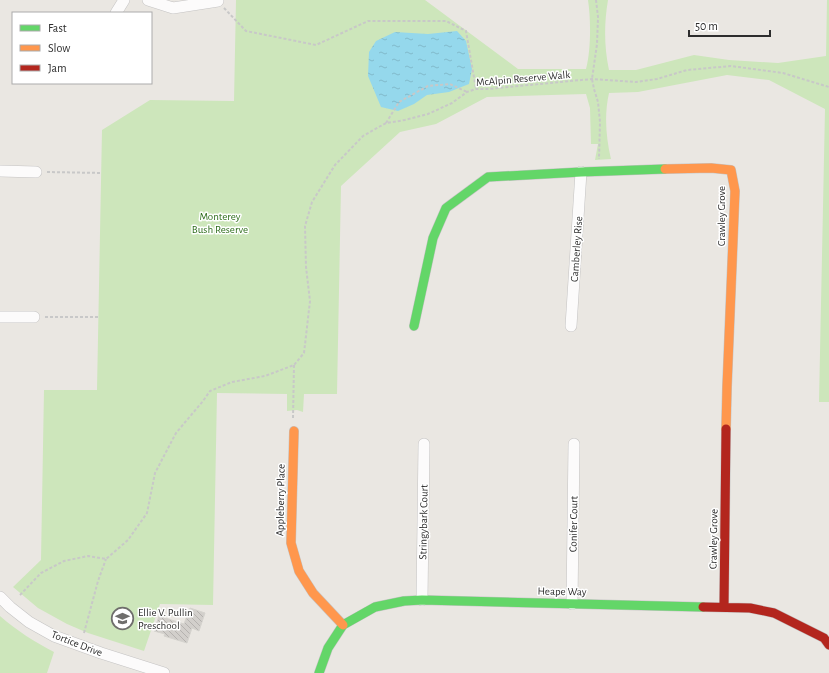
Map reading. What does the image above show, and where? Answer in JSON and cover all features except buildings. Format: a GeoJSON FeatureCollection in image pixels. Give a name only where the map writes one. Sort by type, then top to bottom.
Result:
{"type":"FeatureCollection","features":[{"type":"Feature","properties":{"kind":"street"},"geometry":{"type":"LineString","coordinates":[[117,12],[124,0]]}},
{"type":"Feature","properties":{"kind":"street"},"geometry":{"type":"LineString","coordinates":[[148,0],[172,8],[218,1]]}},
{"type":"Feature","properties":{"kind":"street","name":"Crawley Grove"},"geometry":{"type":"LineString","coordinates":[[414,326],[433,238],[446,208],[488,177],[581,172],[711,168],[731,170],[735,191],[727,387],[724,607]]}},
{"type":"Feature","properties":{"kind":"street"},"geometry":{"type":"LineString","coordinates":[[0,171],[36,172]]}},
{"type":"Feature","properties":{"kind":"street","name":"Camberley Rise"},"geometry":{"type":"LineString","coordinates":[[571,326],[581,172]]}},
{"type":"Feature","properties":{"kind":"street"},"geometry":{"type":"LineString","coordinates":[[0,317],[34,317]]}},
{"type":"Feature","properties":{"kind":"street","name":"Appleberry Place"},"geometry":{"type":"LineString","coordinates":[[294,431],[291,543],[298,571],[313,593],[343,625]]}},
{"type":"Feature","properties":{"kind":"street","name":"Stringybark Court"},"geometry":{"type":"LineString","coordinates":[[422,600],[424,444]]}},
{"type":"Feature","properties":{"kind":"street","name":"Conifer Court"},"geometry":{"type":"LineString","coordinates":[[572,604],[574,444]]}},
{"type":"Feature","properties":{"kind":"street","name":"Tortice Drive"},"geometry":{"type":"LineString","coordinates":[[0,597],[29,622],[54,636],[164,673]]}},
{"type":"Feature","properties":{"kind":"street","name":"Heape Way"},"geometry":{"type":"LineString","coordinates":[[319,673],[328,648],[343,625],[375,607],[404,601],[422,600],[750,608],[774,613],[827,638]]}},
{"type":"Feature","properties":{"kind":"path"},"geometry":{"type":"LineString","coordinates":[[596,0],[598,38],[592,79],[598,102],[600,122],[599,172]]}},
{"type":"Feature","properties":{"kind":"path"},"geometry":{"type":"LineString","coordinates":[[218,1],[246,31],[316,45],[368,21],[446,21],[466,31],[476,89]]}},
{"type":"Feature","properties":{"kind":"path","name":"McAlpin Reserve Walk"},"geometry":{"type":"LineString","coordinates":[[294,365],[304,353],[310,301],[306,267],[305,226],[312,202],[335,165],[363,136],[386,123],[428,114],[452,103],[467,92],[476,89],[487,90],[592,79],[636,82],[657,79],[687,70],[730,66],[783,73],[829,87]]}},
{"type":"Feature","properties":{"kind":"path"},"geometry":{"type":"LineString","coordinates":[[386,123],[399,102],[428,86],[450,84],[467,92]]}},
{"type":"Feature","properties":{"kind":"path"},"geometry":{"type":"LineString","coordinates":[[36,172],[102,173]]}},
{"type":"Feature","properties":{"kind":"path"},"geometry":{"type":"LineString","coordinates":[[34,317],[99,317]]}},
{"type":"Feature","properties":{"kind":"path"},"geometry":{"type":"LineString","coordinates":[[84,632],[98,581],[106,559],[128,540],[147,513],[155,473],[176,433],[204,401],[210,391],[232,382],[265,376],[294,365],[294,397],[292,411],[294,431]]}},
{"type":"Feature","properties":{"kind":"path"},"geometry":{"type":"LineString","coordinates":[[20,595],[40,573],[64,561],[88,556],[106,559]]}},
{"type":"Feature","properties":{"kind":"green space","name":"Monterey Bush Reserve"},"geometry":{"type":"Polygon","coordinates":[[[236,0],[425,0],[518,69],[586,69],[590,35],[588,0],[608,0],[605,35],[609,70],[636,70],[694,55],[729,60],[778,63],[826,56],[827,0],[829,0],[829,402],[819,402],[825,109],[769,80],[727,75],[638,92],[609,93],[606,110],[606,126],[611,159],[595,160],[598,144],[591,144],[590,108],[586,94],[487,97],[436,124],[400,132],[341,186],[337,394],[304,394],[303,412],[297,410],[287,411],[287,394],[217,393],[213,605],[160,604],[144,651],[88,633],[67,624],[38,608],[13,587],[41,560],[44,390],[97,390],[102,130],[150,100],[234,101],[236,0]]]}},
{"type":"Feature","properties":{"kind":"green space"},"geometry":{"type":"Polygon","coordinates":[[[0,616],[26,636],[54,652],[47,673],[0,673],[0,616]]]}},
{"type":"Feature","properties":{"kind":"water"},"geometry":{"type":"Polygon","coordinates":[[[457,31],[466,41],[472,69],[469,84],[449,92],[427,95],[414,104],[398,111],[381,107],[368,76],[369,52],[376,41],[395,32],[428,34],[457,31]]]}},
{"type":"Feature","properties":{"kind":"traffic: fast"},"geometry":{"type":"LineString","coordinates":[[414,326],[433,238],[446,208],[488,177],[665,169]]}},
{"type":"Feature","properties":{"kind":"traffic: fast"},"geometry":{"type":"LineString","coordinates":[[319,673],[328,648],[343,625],[375,607],[404,601],[422,600],[703,607]]}},
{"type":"Feature","properties":{"kind":"traffic: slow"},"geometry":{"type":"LineString","coordinates":[[665,169],[711,168],[731,170],[735,191],[726,429]]}},
{"type":"Feature","properties":{"kind":"traffic: slow"},"geometry":{"type":"LineString","coordinates":[[294,431],[291,543],[299,571],[313,593],[343,625]]}},
{"type":"Feature","properties":{"kind":"traffic: jam"},"geometry":{"type":"LineString","coordinates":[[724,607],[726,429]]}},
{"type":"Feature","properties":{"kind":"traffic: jam"},"geometry":{"type":"LineString","coordinates":[[703,607],[750,608],[774,613],[824,638],[829,645]]}},
{"type":"Feature","properties":{"kind":"place","name":"Ellie V. Pullin Preschool"},"geometry":{"type":"Point","coordinates":[123,618]}}]}
